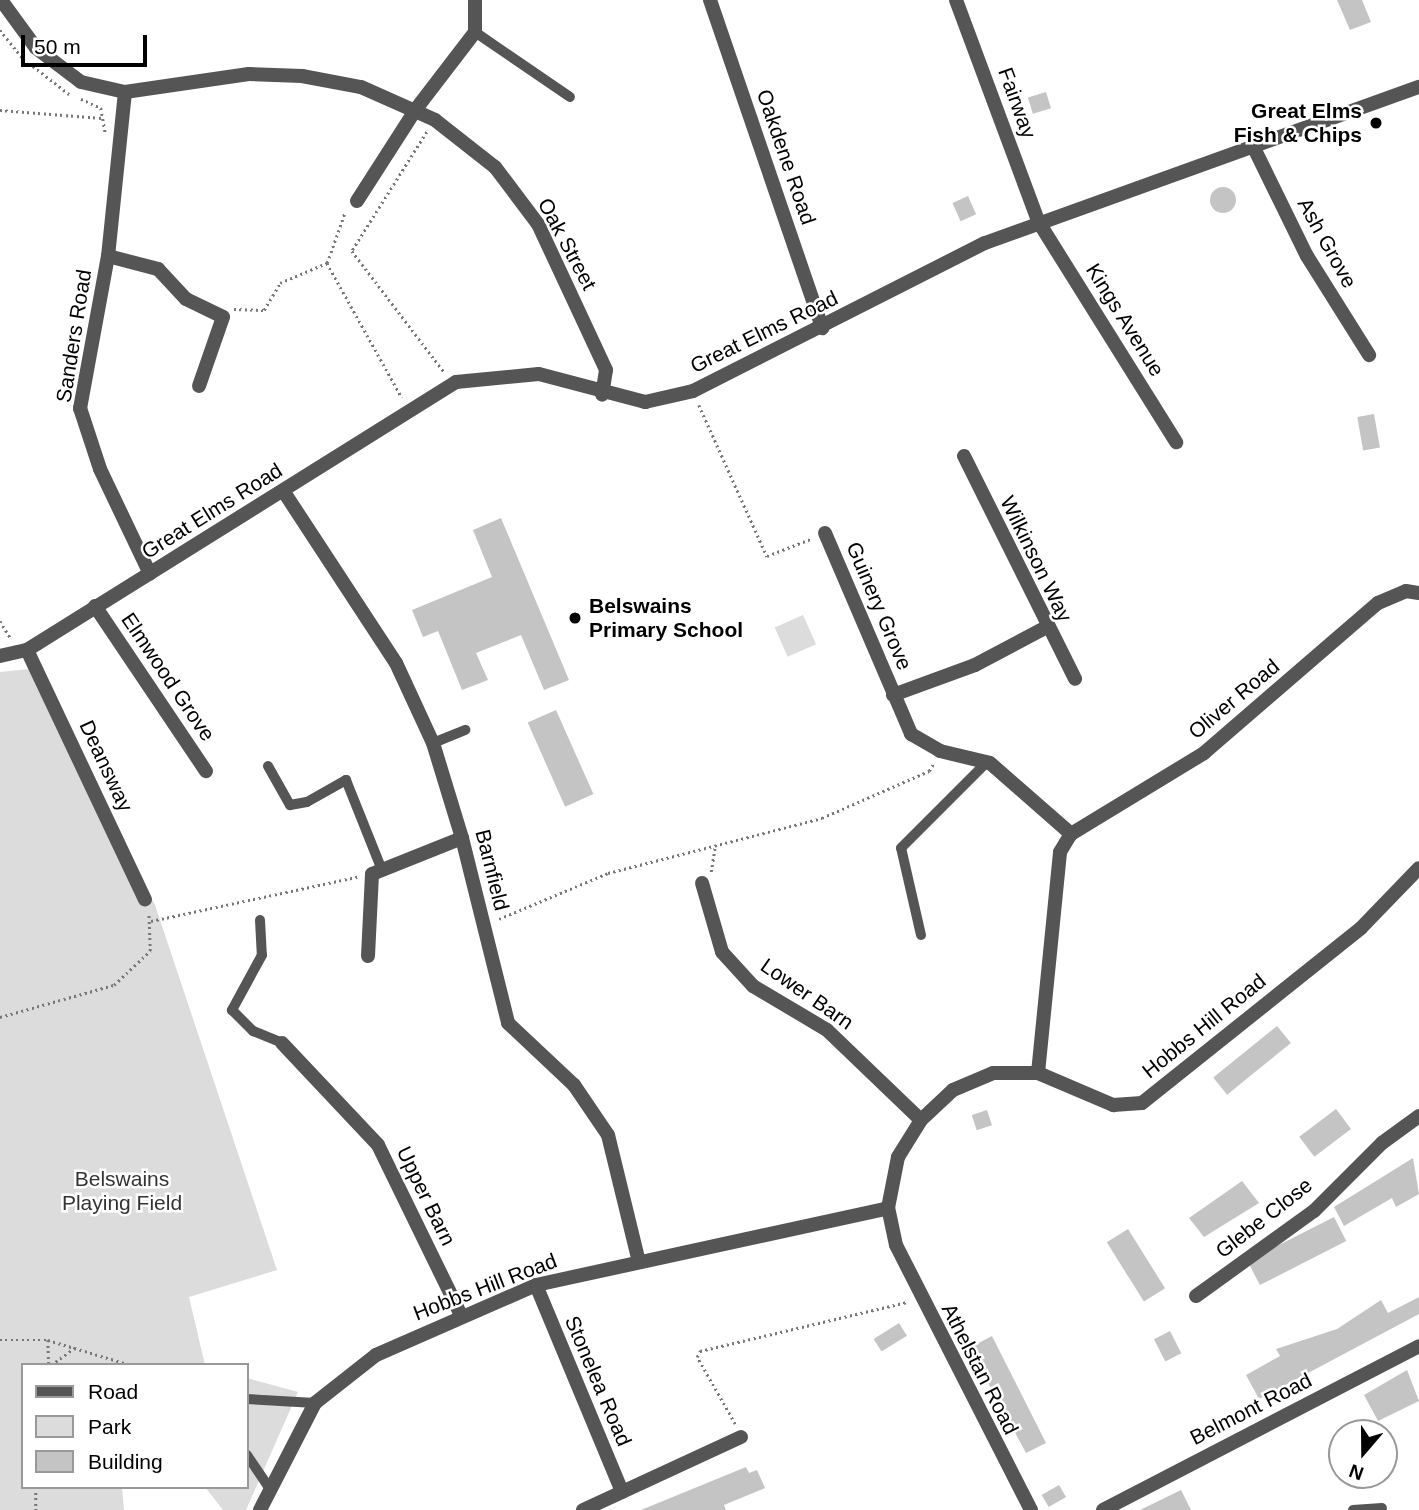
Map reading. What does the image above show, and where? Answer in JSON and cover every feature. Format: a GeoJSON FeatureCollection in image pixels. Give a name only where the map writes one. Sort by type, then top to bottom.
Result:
{"type":"FeatureCollection","features":[{"type":"Feature","properties":{"kind":"street","name":"Oak Street"},"geometry":{"type":"LineString","coordinates":[[1,0],[36,48],[72,75],[125,92],[249,74],[302,76],[361,87],[416,109],[435,120],[495,167],[538,224],[606,370],[602,396]]}},
{"type":"Feature","properties":{"kind":"street"},"geometry":{"type":"LineString","coordinates":[[358,200],[416,109],[475,32],[475,0]]}},
{"type":"Feature","properties":{"kind":"street","name":"Oakdene Road"},"geometry":{"type":"LineString","coordinates":[[710,0],[822,328]]}},
{"type":"Feature","properties":{"kind":"street","name":"Fairway"},"geometry":{"type":"LineString","coordinates":[[956,0],[1038,221]]}},
{"type":"Feature","properties":{"kind":"street","name":"Great Elms Road"},"geometry":{"type":"LineString","coordinates":[[0,656],[27,650],[453,384],[496,374],[539,374],[602,396],[645,402],[693,391],[1038,221],[1254,148],[1419,87]]}},
{"type":"Feature","properties":{"kind":"street","name":"Sanders Road"},"geometry":{"type":"LineString","coordinates":[[125,92],[108,256],[80,408],[100,469],[150,574]]}},
{"type":"Feature","properties":{"kind":"street","name":"Ash Grove"},"geometry":{"type":"LineString","coordinates":[[1254,148],[1307,256],[1369,355]]}},
{"type":"Feature","properties":{"kind":"street","name":"Kings Avenue"},"geometry":{"type":"LineString","coordinates":[[1038,221],[1176,442]]}},
{"type":"Feature","properties":{"kind":"street"},"geometry":{"type":"LineString","coordinates":[[108,256],[158,269],[186,299],[223,317],[199,386]]}},
{"type":"Feature","properties":{"kind":"street","name":"Wilkinson Way"},"geometry":{"type":"LineString","coordinates":[[964,456],[1045,628],[1074,679]]}},
{"type":"Feature","properties":{"kind":"street","name":"Barnfield"},"geometry":{"type":"LineString","coordinates":[[284,492],[396,663],[433,743],[463,838],[508,1023],[574,1086],[608,1135],[638,1258]]}},
{"type":"Feature","properties":{"kind":"street","name":"Guinery Grove"},"geometry":{"type":"LineString","coordinates":[[825,533],[911,734],[940,751]]}},
{"type":"Feature","properties":{"kind":"street","name":"Oliver Road"},"geometry":{"type":"LineString","coordinates":[[1070,834],[1204,754],[1378,603],[1419,593]]}},
{"type":"Feature","properties":{"kind":"street","name":"Elmwood Grove"},"geometry":{"type":"LineString","coordinates":[[94,606],[206,771]]}},
{"type":"Feature","properties":{"kind":"street","name":"Guinery Grove"},"geometry":{"type":"LineString","coordinates":[[893,695],[975,665],[1045,628]]}},
{"type":"Feature","properties":{"kind":"street","name":"Deansway"},"geometry":{"type":"LineString","coordinates":[[27,650],[145,900]]}},
{"type":"Feature","properties":{"kind":"street"},"geometry":{"type":"LineString","coordinates":[[940,751],[987,762],[1070,834],[1060,852],[1038,1073]]}},
{"type":"Feature","properties":{"kind":"street"},"geometry":{"type":"LineString","coordinates":[[368,956],[377,872],[463,838]]}},
{"type":"Feature","properties":{"kind":"street","name":"Hobbs Hill Road"},"geometry":{"type":"LineString","coordinates":[[895,1245],[888,1208],[898,1157],[921,1120],[953,1090],[993,1073],[1038,1073],[1113,1105],[1142,1103],[1361,928],[1419,868]]}},
{"type":"Feature","properties":{"kind":"street","name":"Lower Barn"},"geometry":{"type":"LineString","coordinates":[[702,883],[722,952],[752,986],[827,1030],[921,1120]]}},
{"type":"Feature","properties":{"kind":"street","name":"Upper Barn"},"geometry":{"type":"LineString","coordinates":[[282,1043],[378,1146],[461,1315]]}},
{"type":"Feature","properties":{"kind":"street","name":"Glebe Close"},"geometry":{"type":"LineString","coordinates":[[1196,1296],[1314,1211],[1382,1143],[1419,1116]]}},
{"type":"Feature","properties":{"kind":"street","name":"Hobbs Hill Road"},"geometry":{"type":"LineString","coordinates":[[260,1510],[267,1485],[315,1403],[376,1355],[461,1315],[536,1286],[638,1258],[888,1208]]}},
{"type":"Feature","properties":{"kind":"street","name":"Athelstan Road"},"geometry":{"type":"LineString","coordinates":[[895,1245],[1031,1510]]}},
{"type":"Feature","properties":{"kind":"street","name":"Stonelea Road"},"geometry":{"type":"LineString","coordinates":[[536,1286],[622,1492]]}},
{"type":"Feature","properties":{"kind":"street","name":"Belmont Road"},"geometry":{"type":"LineString","coordinates":[[1103,1510],[1419,1346]]}},
{"type":"Feature","properties":{"kind":"street"},"geometry":{"type":"LineString","coordinates":[[583,1510],[741,1437]]}},
{"type":"Feature","properties":{"kind":"lane"},"geometry":{"type":"LineString","coordinates":[[475,32],[501,44],[570,97]]}},
{"type":"Feature","properties":{"kind":"lane"},"geometry":{"type":"LineString","coordinates":[[433,743],[465,730]]}},
{"type":"Feature","properties":{"kind":"lane"},"geometry":{"type":"LineString","coordinates":[[921,935],[901,848],[987,762]]}},
{"type":"Feature","properties":{"kind":"lane"},"geometry":{"type":"LineString","coordinates":[[268,766],[290,805],[307,802],[346,780],[377,872]]}},
{"type":"Feature","properties":{"kind":"lane"},"geometry":{"type":"LineString","coordinates":[[260,920],[262,955],[232,1010],[253,1031],[282,1043]]}},
{"type":"Feature","properties":{"kind":"lane"},"geometry":{"type":"LineString","coordinates":[[248,1399],[315,1403]]}},
{"type":"Feature","properties":{"kind":"lane"},"geometry":{"type":"LineString","coordinates":[[248,1456],[267,1485]]}},
{"type":"Feature","properties":{"kind":"lane"},"geometry":{"type":"LineString","coordinates":[[1353,1510],[1382,1508]]}},
{"type":"Feature","properties":{"kind":"path"},"geometry":{"type":"LineString","coordinates":[[0,110],[102,118]]}},
{"type":"Feature","properties":{"kind":"path"},"geometry":{"type":"LineString","coordinates":[[435,120],[352,251],[453,384]]}},
{"type":"Feature","properties":{"kind":"path"},"geometry":{"type":"LineString","coordinates":[[223,317],[237,306],[264,310],[281,284],[327,263],[348,202],[358,200]]}},
{"type":"Feature","properties":{"kind":"path"},"geometry":{"type":"LineString","coordinates":[[327,263],[410,412]]}},
{"type":"Feature","properties":{"kind":"path"},"geometry":{"type":"LineString","coordinates":[[693,391],[767,556],[825,533]]}},
{"type":"Feature","properties":{"kind":"path"},"geometry":{"type":"LineString","coordinates":[[484,925],[608,873],[822,818],[929,771],[940,751]]}},
{"type":"Feature","properties":{"kind":"path"},"geometry":{"type":"LineString","coordinates":[[702,883],[717,864],[715,846]]}},
{"type":"Feature","properties":{"kind":"path"},"geometry":{"type":"LineString","coordinates":[[151,921],[377,872]]}},
{"type":"Feature","properties":{"kind":"path"},"geometry":{"type":"LineString","coordinates":[[0,1017],[114,985],[150,951],[151,921],[145,900]]}},
{"type":"Feature","properties":{"kind":"path"},"geometry":{"type":"LineString","coordinates":[[741,1437],[700,1351],[922,1299]]}},
{"type":"Feature","properties":{"kind":"path"},"geometry":{"type":"LineString","coordinates":[[0,1340],[48,1340],[77,1346],[125,1363]]}},
{"type":"Feature","properties":{"kind":"path"},"geometry":{"type":"LineString","coordinates":[[48,1340],[50,1363]]}},
{"type":"Feature","properties":{"kind":"path"},"geometry":{"type":"LineString","coordinates":[[53,1363],[77,1346]]}},
{"type":"Feature","properties":{"kind":"path"},"geometry":{"type":"LineString","coordinates":[[36,1489],[36,1510]]}},
{"type":"Feature","properties":{"kind":"green space"},"geometry":{"type":"Polygon","coordinates":[[[803,615],[816,644],[788,657],[775,628],[803,615]]]}},
{"type":"Feature","properties":{"kind":"green space","name":"Belswains Playing Field"},"geometry":{"type":"Polygon","coordinates":[[[29,669],[155,905],[277,1270],[189,1297],[205,1363],[21,1363],[21,1489],[122,1489],[124,1510],[0,1510],[0,672],[29,669]]]}},
{"type":"Feature","properties":{"kind":"green space"},"geometry":{"type":"Polygon","coordinates":[[[248,1378],[298,1392],[246,1510],[223,1510],[207,1489],[248,1489],[248,1378]]]}},
{"type":"Feature","properties":{"kind":"building"},"geometry":{"type":"Polygon","coordinates":[[[1337,0],[1362,0],[1371,22],[1350,30],[1337,0]]]}},
{"type":"Feature","properties":{"kind":"building"},"geometry":{"type":"Polygon","coordinates":[[[1046,92],[1051,108],[1033,114],[1028,98],[1046,92]]]}},
{"type":"Feature","properties":{"kind":"building"},"geometry":{"type":"Polygon","coordinates":[[[1223,187],[1232,191],[1236,200],[1232,209],[1223,213],[1214,209],[1210,200],[1214,191],[1223,187]]]}},
{"type":"Feature","properties":{"kind":"building"},"geometry":{"type":"Polygon","coordinates":[[[968,196],[976,214],[961,221],[952,203],[968,196]]]}},
{"type":"Feature","properties":{"kind":"building"},"geometry":{"type":"Polygon","coordinates":[[[1374,414],[1380,447],[1363,450],[1357,417],[1374,414]]]}},
{"type":"Feature","properties":{"kind":"building"},"geometry":{"type":"Polygon","coordinates":[[[501,518],[569,680],[544,690],[521,635],[476,653],[488,680],[462,690],[438,631],[423,637],[412,610],[492,577],[473,530],[501,518]]]}},
{"type":"Feature","properties":{"kind":"building"},"geometry":{"type":"Polygon","coordinates":[[[556,710],[593,794],[565,807],[528,723],[556,710]]]}},
{"type":"Feature","properties":{"kind":"building"},"geometry":{"type":"Polygon","coordinates":[[[1277,1026],[1291,1043],[1227,1095],[1213,1078],[1277,1026]]]}},
{"type":"Feature","properties":{"kind":"building"},"geometry":{"type":"Polygon","coordinates":[[[1336,1109],[1351,1129],[1314,1157],[1299,1137],[1336,1109]]]}},
{"type":"Feature","properties":{"kind":"building"},"geometry":{"type":"Polygon","coordinates":[[[987,1110],[992,1125],[977,1130],[972,1115],[987,1110]]]}},
{"type":"Feature","properties":{"kind":"building"},"geometry":{"type":"Polygon","coordinates":[[[1413,1158],[1419,1194],[1396,1207],[1392,1198],[1344,1226],[1334,1207],[1413,1158]]]}},
{"type":"Feature","properties":{"kind":"building"},"geometry":{"type":"Polygon","coordinates":[[[1242,1181],[1259,1203],[1204,1237],[1189,1218],[1242,1181]]]}},
{"type":"Feature","properties":{"kind":"building"},"geometry":{"type":"Polygon","coordinates":[[[1334,1217],[1346,1241],[1260,1285],[1248,1261],[1334,1217]]]}},
{"type":"Feature","properties":{"kind":"building"},"geometry":{"type":"Polygon","coordinates":[[[1128,1229],[1165,1288],[1144,1302],[1107,1242],[1128,1229]]]}},
{"type":"Feature","properties":{"kind":"building"},"geometry":{"type":"Polygon","coordinates":[[[1419,1297],[1419,1314],[1259,1399],[1246,1375],[1280,1356],[1276,1349],[1337,1329],[1381,1300],[1388,1313],[1419,1297]]]}},
{"type":"Feature","properties":{"kind":"building"},"geometry":{"type":"Polygon","coordinates":[[[899,1323],[907,1336],[882,1352],[874,1339],[899,1323]]]}},
{"type":"Feature","properties":{"kind":"building"},"geometry":{"type":"Polygon","coordinates":[[[1170,1331],[1181,1353],[1165,1361],[1154,1339],[1170,1331]]]}},
{"type":"Feature","properties":{"kind":"building"},"geometry":{"type":"Polygon","coordinates":[[[992,1336],[1046,1443],[1026,1453],[969,1348],[992,1336]]]}},
{"type":"Feature","properties":{"kind":"building"},"geometry":{"type":"Polygon","coordinates":[[[1407,1370],[1419,1401],[1377,1419],[1364,1395],[1407,1370]]]}},
{"type":"Feature","properties":{"kind":"building"},"geometry":{"type":"Polygon","coordinates":[[[746,1467],[749,1473],[757,1470],[765,1488],[724,1505],[726,1510],[641,1510],[746,1467]]]}},
{"type":"Feature","properties":{"kind":"building"},"geometry":{"type":"Polygon","coordinates":[[[1059,1485],[1066,1497],[1049,1507],[1042,1495],[1059,1485]]]}},
{"type":"Feature","properties":{"kind":"building"},"geometry":{"type":"Polygon","coordinates":[[[1181,1490],[1191,1510],[1140,1510],[1181,1490]]]}},
{"type":"Feature","properties":{"kind":"place","name":"Great Elms Fish & Chips"},"geometry":{"type":"Point","coordinates":[1376,123]}},
{"type":"Feature","properties":{"kind":"place","name":"Belswains Primary School"},"geometry":{"type":"Point","coordinates":[575,618]}}]}
